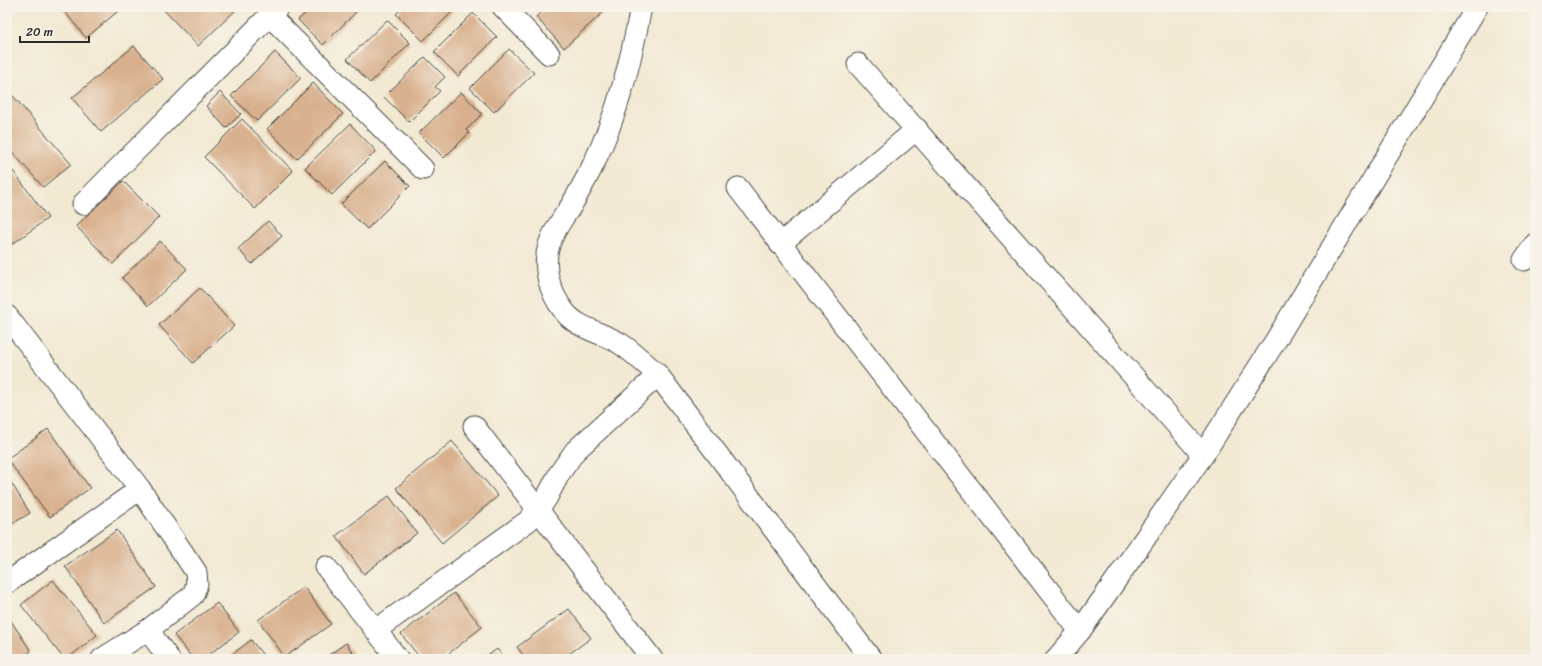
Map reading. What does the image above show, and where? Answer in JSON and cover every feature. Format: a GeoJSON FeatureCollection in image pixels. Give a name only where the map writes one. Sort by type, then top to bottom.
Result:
{"type":"FeatureCollection","features":[{"type":"Feature","properties":{"kind":"street"},"geometry":{"type":"LineString","coordinates":[[503,7],[549,54]]}},
{"type":"Feature","properties":{"kind":"street"},"geometry":{"type":"LineString","coordinates":[[641,7],[624,84],[613,119],[587,178],[549,245],[547,272],[550,286],[556,300],[564,312],[576,323],[603,334],[620,344],[658,375],[871,659]]}},
{"type":"Feature","properties":{"kind":"street"},"geometry":{"type":"LineString","coordinates":[[1056,659],[1080,631],[1203,455],[1276,340],[1477,7]]}},
{"type":"Feature","properties":{"kind":"street"},"geometry":{"type":"LineString","coordinates":[[83,204],[274,11],[423,169]]}},
{"type":"Feature","properties":{"kind":"street"},"geometry":{"type":"LineString","coordinates":[[858,64],[917,129],[1203,455]]}},
{"type":"Feature","properties":{"kind":"street"},"geometry":{"type":"LineString","coordinates":[[780,244],[917,129]]}},
{"type":"Feature","properties":{"kind":"street"},"geometry":{"type":"LineString","coordinates":[[738,188],[1080,631]]}},
{"type":"Feature","properties":{"kind":"street"},"geometry":{"type":"LineString","coordinates":[[7,316],[140,489],[196,572],[197,584],[193,595],[148,630],[102,659]]}},
{"type":"Feature","properties":{"kind":"street"},"geometry":{"type":"LineString","coordinates":[[376,630],[517,529],[537,511],[546,499],[559,474],[575,451],[658,375]]}},
{"type":"Feature","properties":{"kind":"street"},"geometry":{"type":"LineString","coordinates":[[474,426],[537,511],[652,659]]}},
{"type":"Feature","properties":{"kind":"street"},"geometry":{"type":"LineString","coordinates":[[7,583],[140,489]]}},
{"type":"Feature","properties":{"kind":"street"},"geometry":{"type":"LineString","coordinates":[[326,567],[398,659]]}},
{"type":"Feature","properties":{"kind":"street"},"geometry":{"type":"LineString","coordinates":[[148,630],[169,659]]}},
{"type":"Feature","properties":{"kind":"building"},"geometry":{"type":"Polygon","coordinates":[[[61,7],[123,7],[86,38],[61,7]]]}},
{"type":"Feature","properties":{"kind":"building"},"geometry":{"type":"Polygon","coordinates":[[[161,7],[239,7],[198,46],[161,7]]]}},
{"type":"Feature","properties":{"kind":"building"},"geometry":{"type":"Polygon","coordinates":[[[312,7],[361,7],[323,45],[298,20],[312,7]]]}},
{"type":"Feature","properties":{"kind":"building"},"geometry":{"type":"Polygon","coordinates":[[[403,7],[457,7],[423,41],[396,14],[403,7]]]}},
{"type":"Feature","properties":{"kind":"building"},"geometry":{"type":"Polygon","coordinates":[[[548,7],[609,7],[564,48],[536,17],[548,7]]]}},
{"type":"Feature","properties":{"kind":"building"},"geometry":{"type":"Polygon","coordinates":[[[473,13],[497,37],[458,76],[434,52],[473,13]]]}},
{"type":"Feature","properties":{"kind":"building"},"geometry":{"type":"Polygon","coordinates":[[[387,20],[410,43],[370,83],[347,59],[387,20]]]}},
{"type":"Feature","properties":{"kind":"building"},"geometry":{"type":"Polygon","coordinates":[[[134,46],[163,79],[101,132],[72,98],[134,46]]]}},
{"type":"Feature","properties":{"kind":"building"},"geometry":{"type":"Polygon","coordinates":[[[509,49],[534,73],[494,112],[470,88],[509,49]]]}},
{"type":"Feature","properties":{"kind":"building"},"geometry":{"type":"Polygon","coordinates":[[[275,52],[301,78],[257,121],[231,96],[275,52]]]}},
{"type":"Feature","properties":{"kind":"building"},"geometry":{"type":"Polygon","coordinates":[[[425,57],[445,77],[435,87],[440,91],[409,122],[384,97],[425,57]]]}},
{"type":"Feature","properties":{"kind":"building"},"geometry":{"type":"Polygon","coordinates":[[[313,83],[343,114],[297,159],[267,129],[313,83]]]}},
{"type":"Feature","properties":{"kind":"building"},"geometry":{"type":"Polygon","coordinates":[[[8,90],[71,164],[43,187],[7,146],[8,90]]]}},
{"type":"Feature","properties":{"kind":"building"},"geometry":{"type":"Polygon","coordinates":[[[220,92],[241,114],[226,128],[206,106],[220,92]]]}},
{"type":"Feature","properties":{"kind":"building"},"geometry":{"type":"Polygon","coordinates":[[[461,92],[482,114],[466,130],[469,133],[444,158],[419,133],[461,92]]]}},
{"type":"Feature","properties":{"kind":"building"},"geometry":{"type":"Polygon","coordinates":[[[242,119],[293,171],[255,209],[204,157],[242,119]]]}},
{"type":"Feature","properties":{"kind":"building"},"geometry":{"type":"Polygon","coordinates":[[[350,124],[376,151],[332,195],[305,168],[350,124]]]}},
{"type":"Feature","properties":{"kind":"building"},"geometry":{"type":"Polygon","coordinates":[[[385,161],[410,186],[367,229],[341,204],[385,161]]]}},
{"type":"Feature","properties":{"kind":"building"},"geometry":{"type":"Polygon","coordinates":[[[13,171],[48,218],[7,248],[7,176],[13,171]]]}},
{"type":"Feature","properties":{"kind":"building"},"geometry":{"type":"Polygon","coordinates":[[[123,181],[159,217],[113,264],[76,226],[123,181]]]}},
{"type":"Feature","properties":{"kind":"building"},"geometry":{"type":"Polygon","coordinates":[[[268,221],[282,236],[252,264],[238,249],[268,221]]]}},
{"type":"Feature","properties":{"kind":"building"},"geometry":{"type":"Polygon","coordinates":[[[160,241],[187,269],[148,306],[122,278],[160,241]]]}},
{"type":"Feature","properties":{"kind":"building"},"geometry":{"type":"Polygon","coordinates":[[[200,288],[234,326],[193,363],[159,325],[200,288]]]}},
{"type":"Feature","properties":{"kind":"building"},"geometry":{"type":"Polygon","coordinates":[[[48,429],[90,488],[50,517],[7,459],[48,429]]]}},
{"type":"Feature","properties":{"kind":"building"},"geometry":{"type":"Polygon","coordinates":[[[452,441],[498,496],[442,543],[396,488],[452,441]]]}},
{"type":"Feature","properties":{"kind":"building"},"geometry":{"type":"Polygon","coordinates":[[[7,476],[30,513],[7,527],[7,476]]]}},
{"type":"Feature","properties":{"kind":"building"},"geometry":{"type":"Polygon","coordinates":[[[389,496],[417,533],[364,574],[336,536],[389,496]]]}},
{"type":"Feature","properties":{"kind":"building"},"geometry":{"type":"Polygon","coordinates":[[[117,530],[156,587],[104,623],[65,566],[117,530]]]}},
{"type":"Feature","properties":{"kind":"building"},"geometry":{"type":"Polygon","coordinates":[[[53,580],[97,635],[67,659],[64,659],[21,605],[53,580]]]}},
{"type":"Feature","properties":{"kind":"building"},"geometry":{"type":"Polygon","coordinates":[[[304,587],[331,624],[285,657],[258,620],[304,587]]]}},
{"type":"Feature","properties":{"kind":"building"},"geometry":{"type":"Polygon","coordinates":[[[454,593],[482,627],[442,659],[421,659],[401,634],[454,593]]]}},
{"type":"Feature","properties":{"kind":"building"},"geometry":{"type":"Polygon","coordinates":[[[217,603],[239,632],[203,659],[193,659],[174,635],[217,603]]]}},
{"type":"Feature","properties":{"kind":"building"},"geometry":{"type":"Polygon","coordinates":[[[569,609],[591,638],[562,659],[526,659],[517,647],[569,609]]]}},
{"type":"Feature","properties":{"kind":"building"},"geometry":{"type":"Polygon","coordinates":[[[7,615],[31,651],[19,659],[7,659],[7,615]]]}},
{"type":"Feature","properties":{"kind":"building"},"geometry":{"type":"Polygon","coordinates":[[[251,640],[266,659],[226,659],[251,640]]]}},
{"type":"Feature","properties":{"kind":"building"},"geometry":{"type":"Polygon","coordinates":[[[346,643],[357,659],[323,659],[346,643]]]}},
{"type":"Feature","properties":{"kind":"building"},"geometry":{"type":"Polygon","coordinates":[[[497,649],[505,659],[483,659],[497,649]]]}}]}
